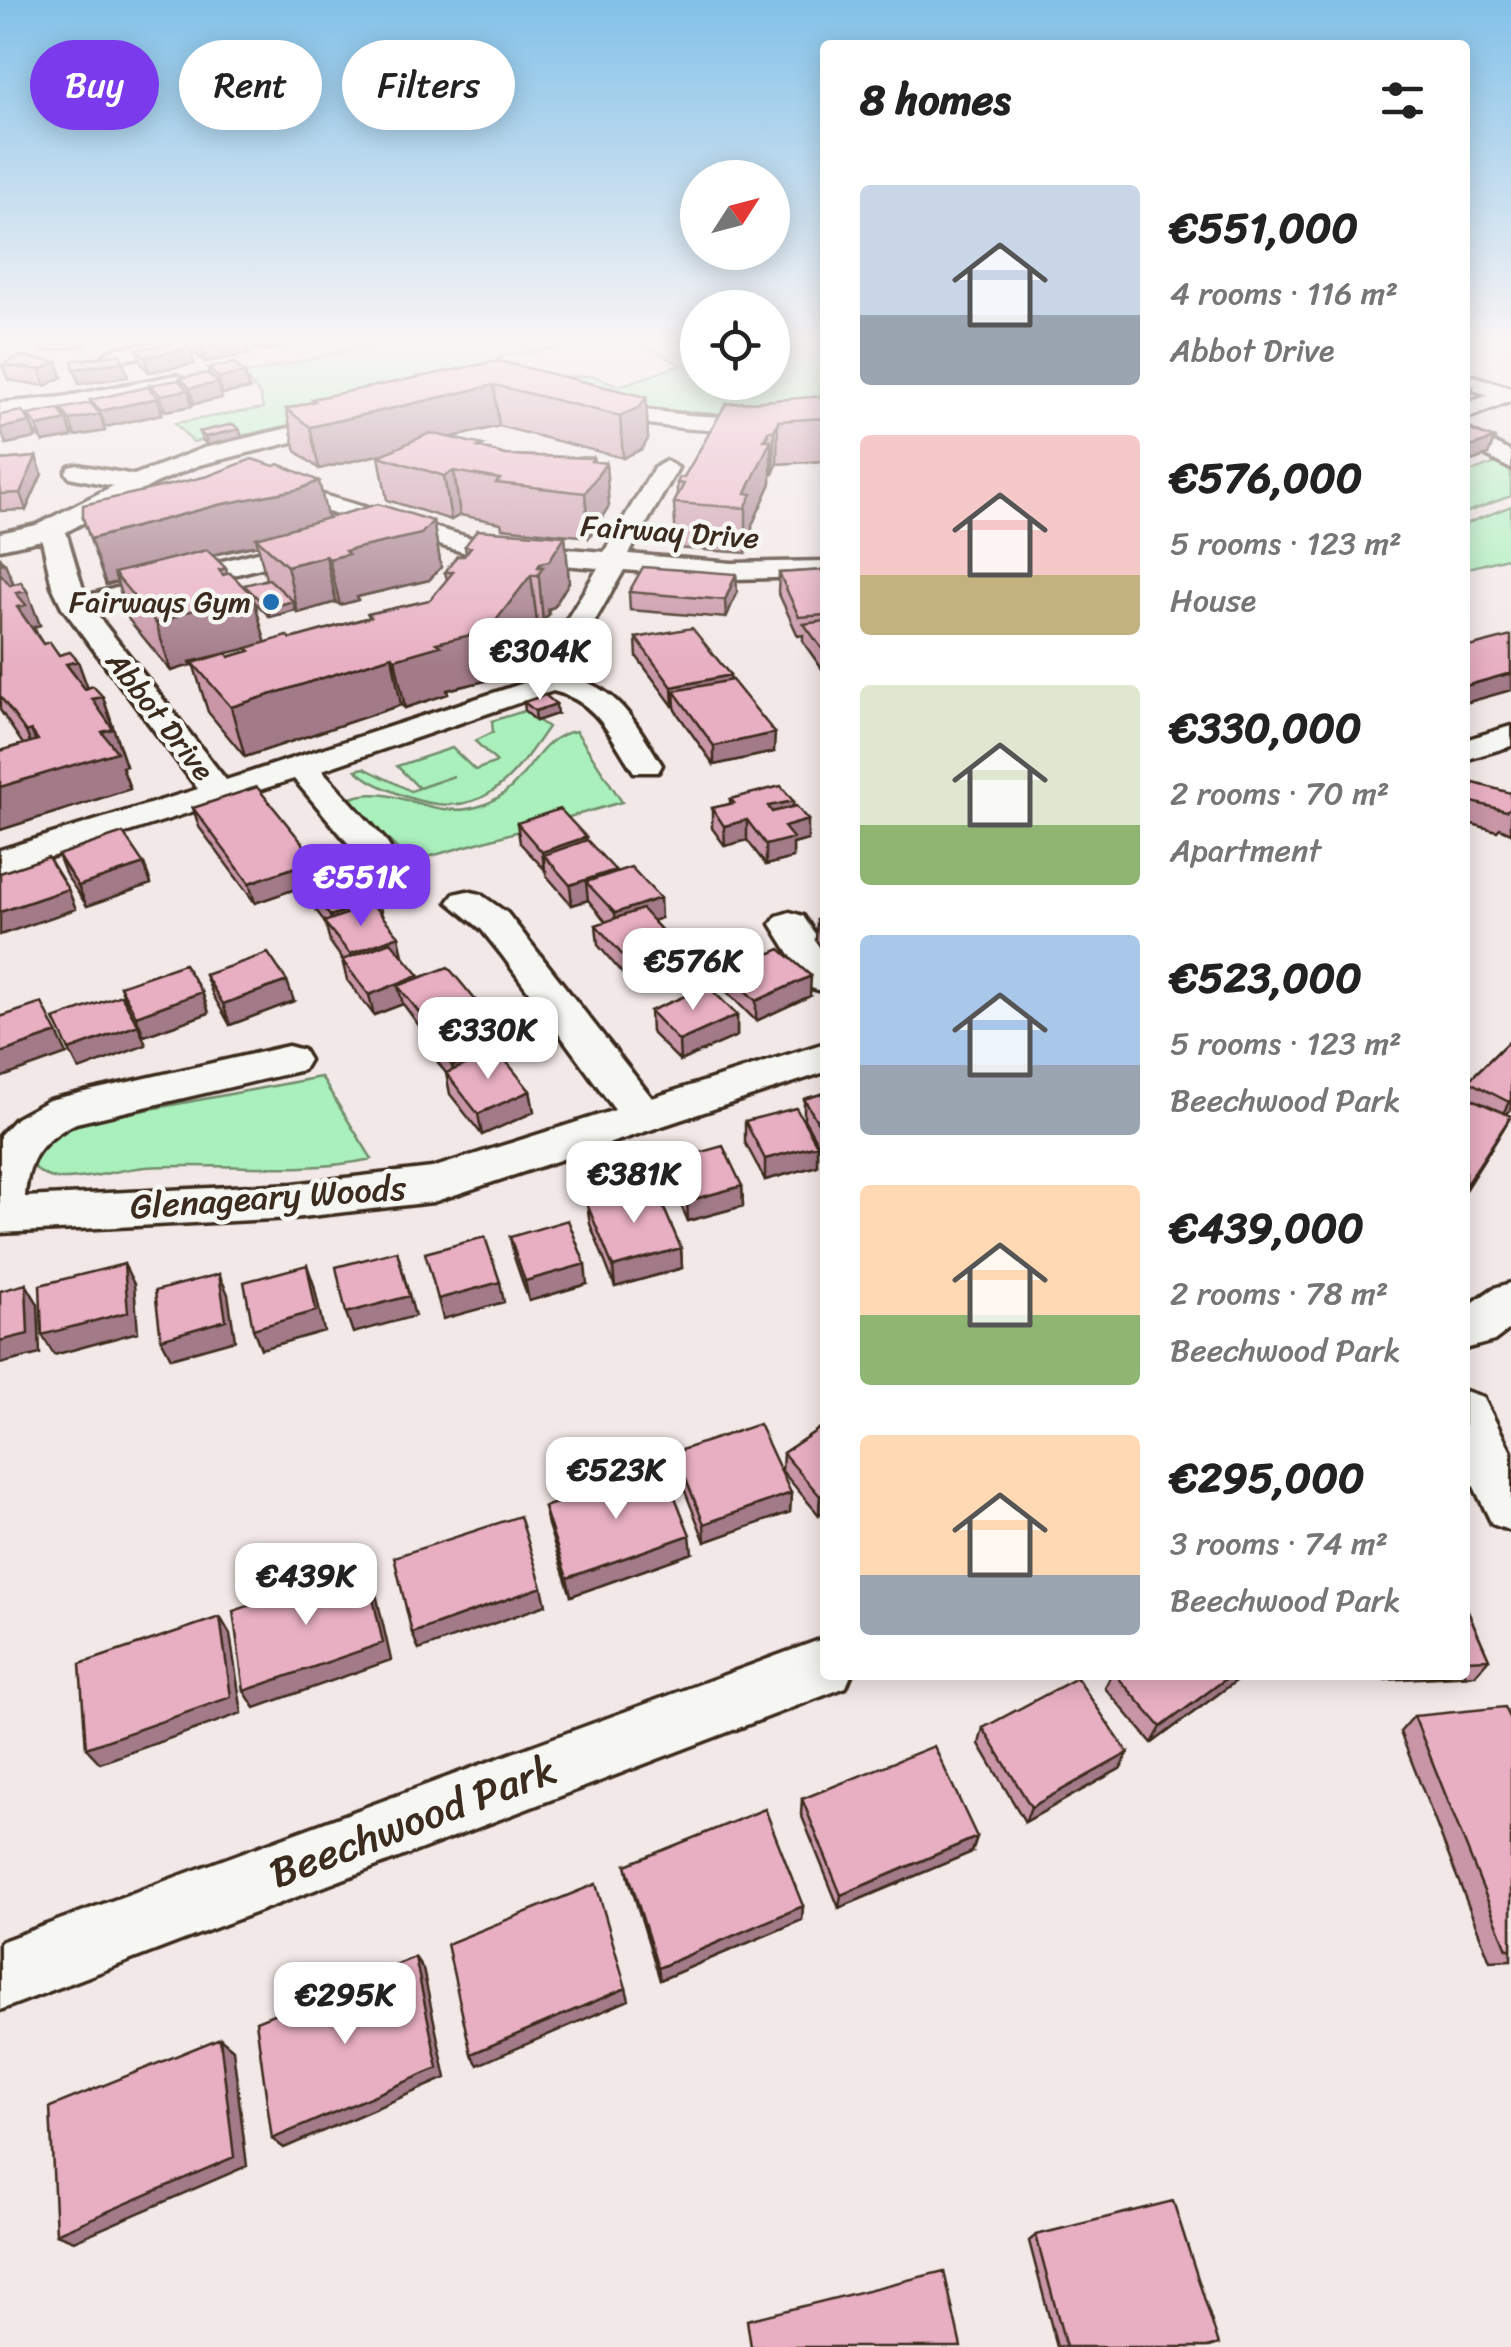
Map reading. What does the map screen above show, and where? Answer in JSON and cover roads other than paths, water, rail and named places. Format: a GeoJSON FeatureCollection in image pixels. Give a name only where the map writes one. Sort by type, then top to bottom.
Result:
{"type":"FeatureCollection","features":[{"type":"Feature","properties":{"kind":"street"},"geometry":{"type":"LineString","coordinates":[[0,542],[53,532],[136,483],[230,450]]}},
{"type":"Feature","properties":{"kind":"street","name":"Fairway Drive"},"geometry":{"type":"LineString","coordinates":[[237,450],[288,491],[462,547],[755,572],[820,569]]}},
{"type":"Feature","properties":{"kind":"street"},"geometry":{"type":"LineString","coordinates":[[646,766],[601,698],[586,688],[547,681],[666,468]]}},
{"type":"Feature","properties":{"kind":"street"},"geometry":{"type":"LineString","coordinates":[[78,472],[113,475],[136,483]]}},
{"type":"Feature","properties":{"kind":"street"},"geometry":{"type":"LineString","coordinates":[[76,608],[341,539],[380,522]]}},
{"type":"Feature","properties":{"kind":"street"},"geometry":{"type":"LineString","coordinates":[[0,529],[53,532]]}},
{"type":"Feature","properties":{"kind":"street","name":"Abbot Drive"},"geometry":{"type":"LineString","coordinates":[[53,532],[66,586],[76,608],[220,793]]}},
{"type":"Feature","properties":{"kind":"street","name":"Abbot Drive"},"geometry":{"type":"LineString","coordinates":[[0,862],[520,696],[547,681]]}},
{"type":"Feature","properties":{"kind":"street"},"geometry":{"type":"LineString","coordinates":[[1470,748],[1511,736]]}},
{"type":"Feature","properties":{"kind":"street"},"geometry":{"type":"LineString","coordinates":[[300,766],[372,848]]}},
{"type":"Feature","properties":{"kind":"street"},"geometry":{"type":"LineString","coordinates":[[467,902],[494,920],[643,1117]]}},
{"type":"Feature","properties":{"kind":"street"},"geometry":{"type":"LineString","coordinates":[[790,924],[820,971]]}},
{"type":"Feature","properties":{"kind":"street","name":"Glenageary Woods"},"geometry":{"type":"LineString","coordinates":[[288,1060],[64,1111],[38,1122],[9,1155],[3,1172],[1,1215],[293,1201],[432,1185],[820,1059]]}},
{"type":"Feature","properties":{"kind":"street"},"geometry":{"type":"LineString","coordinates":[[1470,1328],[1511,1302]]}},
{"type":"Feature","properties":{"kind":"street"},"geometry":{"type":"LineString","coordinates":[[1470,1423],[1511,1507]]}},
{"type":"Feature","properties":{"kind":"street","name":"Beechwood Park"},"geometry":{"type":"LineString","coordinates":[[0,1976],[820,1669]]}},
{"type":"Feature","properties":{"kind":"place","name":"Fairways Gym"},"geometry":{"type":"Point","coordinates":[271,602]}}]}
